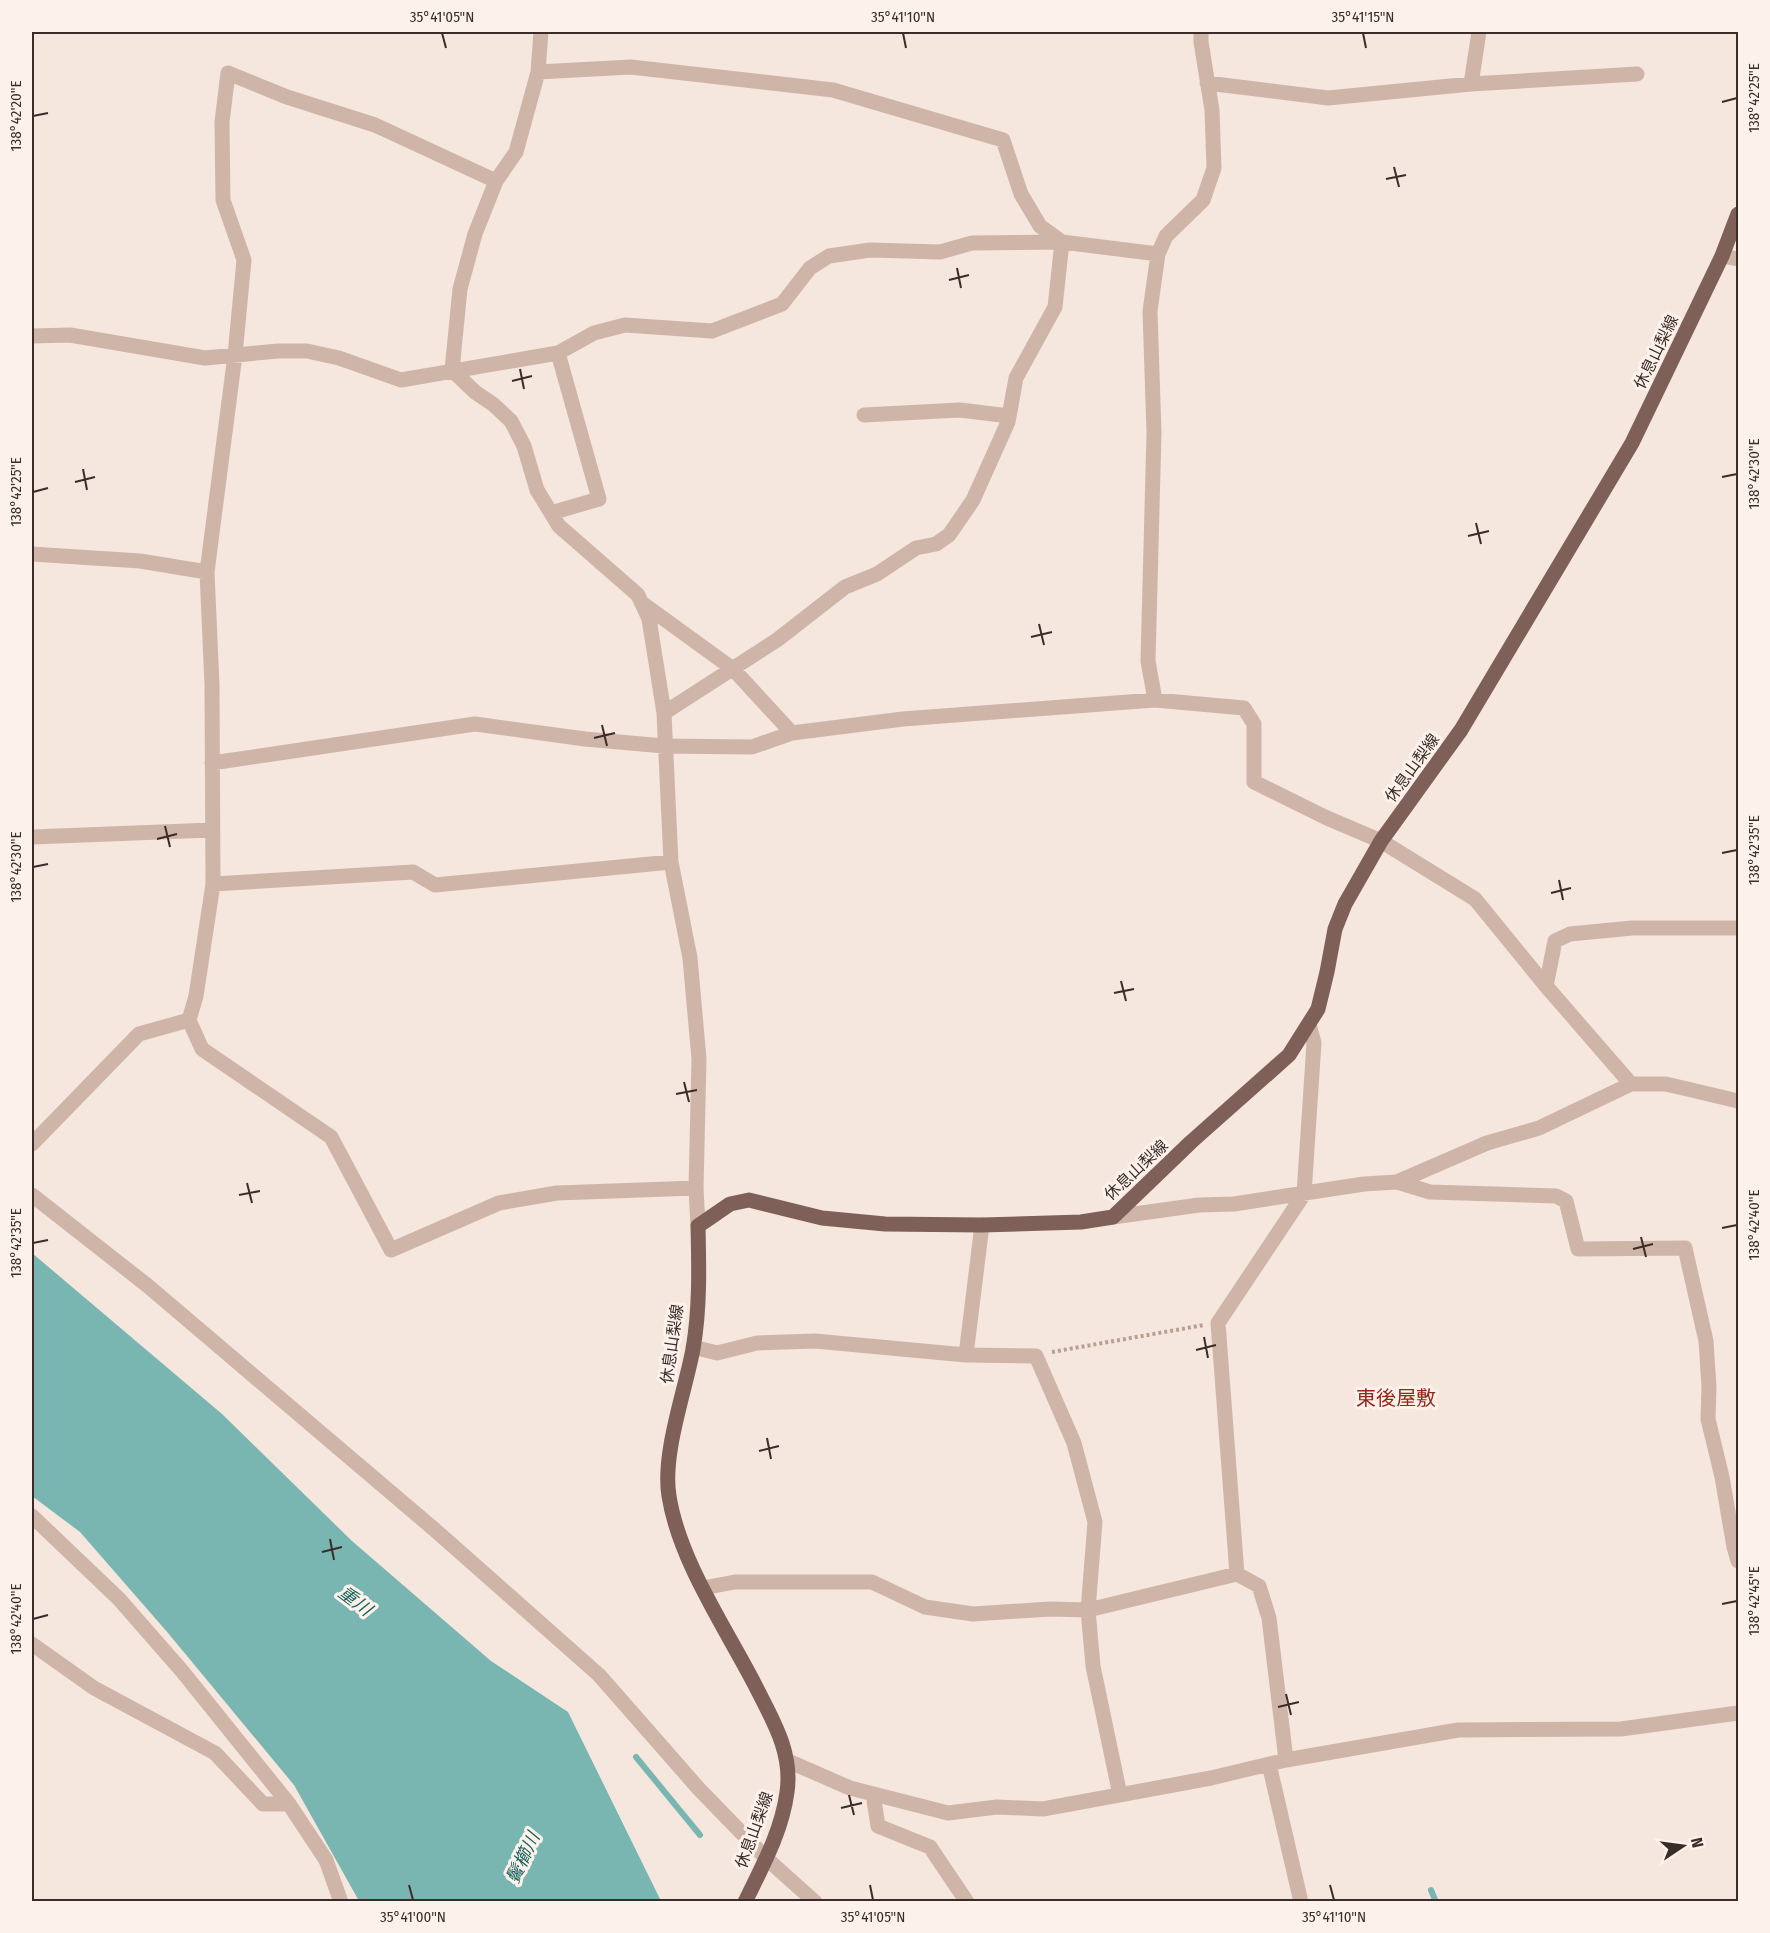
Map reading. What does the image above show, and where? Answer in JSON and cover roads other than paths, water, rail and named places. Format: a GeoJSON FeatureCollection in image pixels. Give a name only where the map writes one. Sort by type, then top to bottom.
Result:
{"type":"FeatureCollection","features":[{"type":"Feature","properties":{"kind":"main road","name":"休息山梨線"},"geometry":{"type":"LineString","coordinates":[[745,1902],[766,1858],[783,1814],[788,1790],[788,1761],[773,1720],[703,1588],[676,1528],[668,1493],[668,1461],[693,1347],[699,1278],[698,1226],[730,1204],[749,1200],[822,1218],[885,1224],[982,1225],[1081,1222],[1113,1217],[1191,1142],[1289,1055],[1318,1009],[1328,972],[1335,928],[1345,904],[1382,841],[1461,730],[1632,443],[1722,256],[1738,214]]}},
{"type":"Feature","properties":{"kind":"street"},"geometry":{"type":"LineString","coordinates":[[452,370],[460,289],[475,234],[496,181],[516,152],[538,72],[541,32]]}},
{"type":"Feature","properties":{"kind":"street"},"geometry":{"type":"LineString","coordinates":[[1155,700],[1148,661],[1154,443],[1150,311],[1158,254],[1167,236],[1203,200],[1214,168],[1212,110],[1201,32]]}},
{"type":"Feature","properties":{"kind":"street"},"geometry":{"type":"LineString","coordinates":[[1471,84],[1479,32]]}},
{"type":"Feature","properties":{"kind":"street"},"geometry":{"type":"LineString","coordinates":[[538,72],[631,67],[833,90],[1003,140],[1021,194],[1040,226],[1062,242]]}},
{"type":"Feature","properties":{"kind":"street"},"geometry":{"type":"LineString","coordinates":[[496,181],[375,125],[287,97],[228,73],[222,122],[223,200],[244,260],[235,355],[207,572],[212,685],[213,884],[196,996],[189,1020],[202,1049],[331,1137],[391,1250],[499,1203],[557,1193],[696,1188]]}},
{"type":"Feature","properties":{"kind":"street"},"geometry":{"type":"LineString","coordinates":[[1208,83],[1328,98],[1471,84],[1637,74]]}},
{"type":"Feature","properties":{"kind":"street"},"geometry":{"type":"LineString","coordinates":[[664,713],[777,640],[845,587],[877,574],[916,548],[936,544],[950,535],[973,500],[1010,416],[1016,378],[1055,308],[1062,242]]}},
{"type":"Feature","properties":{"kind":"street"},"geometry":{"type":"LineString","coordinates":[[32,336],[70,334],[206,358],[307,351],[339,358],[401,380],[558,353],[594,333],[625,326],[712,331],[782,304],[810,268],[829,256],[870,250],[940,252],[972,243],[1062,242],[1158,254]]}},
{"type":"Feature","properties":{"kind":"street"},"geometry":{"type":"LineString","coordinates":[[1722,256],[1738,259]]}},
{"type":"Feature","properties":{"kind":"street"},"geometry":{"type":"LineString","coordinates":[[551,513],[599,499],[558,353]]}},
{"type":"Feature","properties":{"kind":"street"},"geometry":{"type":"LineString","coordinates":[[452,370],[511,421],[524,446],[537,490],[559,526],[638,595],[649,619],[664,713],[671,862],[690,958],[699,1059],[696,1188],[698,1226]]}},
{"type":"Feature","properties":{"kind":"street"},"geometry":{"type":"LineString","coordinates":[[864,416],[960,410],[1010,416]]}},
{"type":"Feature","properties":{"kind":"street"},"geometry":{"type":"LineString","coordinates":[[32,554],[140,561],[207,572]]}},
{"type":"Feature","properties":{"kind":"street"},"geometry":{"type":"LineString","coordinates":[[642,603],[733,669],[792,733]]}},
{"type":"Feature","properties":{"kind":"street"},"geometry":{"type":"LineString","coordinates":[[212,763],[475,724],[585,739],[664,746],[752,747],[792,733],[903,719],[1155,700],[1244,708],[1254,723],[1254,782],[1327,818],[1382,841],[1475,899],[1546,986],[1631,1084]]}},
{"type":"Feature","properties":{"kind":"street"},"geometry":{"type":"LineString","coordinates":[[32,837],[212,830]]}},
{"type":"Feature","properties":{"kind":"street"},"geometry":{"type":"LineString","coordinates":[[213,884],[413,872],[435,885],[671,862]]}},
{"type":"Feature","properties":{"kind":"street"},"geometry":{"type":"LineString","coordinates":[[1546,986],[1555,941],[1570,934],[1632,928],[1738,928]]}},
{"type":"Feature","properties":{"kind":"street"},"geometry":{"type":"LineString","coordinates":[[32,1144],[139,1034],[189,1020]]}},
{"type":"Feature","properties":{"kind":"street"},"geometry":{"type":"LineString","coordinates":[[1237,1574],[1218,1323],[1304,1194],[1314,1043],[1310,1024]]}},
{"type":"Feature","properties":{"kind":"street"},"geometry":{"type":"LineString","coordinates":[[1113,1217],[1199,1205],[1234,1204],[1364,1184],[1397,1182],[1487,1143],[1539,1128],[1631,1084],[1666,1084],[1738,1101]]}},
{"type":"Feature","properties":{"kind":"street"},"geometry":{"type":"LineString","coordinates":[[1397,1182],[1430,1192],[1556,1196],[1566,1201],[1578,1249],[1685,1248],[1706,1341],[1709,1387],[1708,1419],[1738,1561]]}},
{"type":"Feature","properties":{"kind":"street"},"geometry":{"type":"LineString","coordinates":[[32,1195],[148,1286],[443,1538],[599,1675],[699,1789],[766,1858],[814,1902]]}},
{"type":"Feature","properties":{"kind":"street"},"geometry":{"type":"LineString","coordinates":[[966,1355],[982,1225]]}},
{"type":"Feature","properties":{"kind":"street"},"geometry":{"type":"LineString","coordinates":[[693,1347],[717,1353],[757,1343],[815,1341],[966,1355],[1036,1356],[1074,1443],[1095,1522],[1088,1610],[1093,1666],[1120,1794]]}},
{"type":"Feature","properties":{"kind":"street"},"geometry":{"type":"LineString","coordinates":[[32,1516],[119,1599],[182,1671],[290,1804],[326,1860],[341,1902]]}},
{"type":"Feature","properties":{"kind":"street"},"geometry":{"type":"LineString","coordinates":[[703,1588],[735,1582],[872,1582],[926,1607],[973,1614],[1050,1609],[1088,1610],[1237,1574],[1259,1586],[1269,1618],[1286,1760]]}},
{"type":"Feature","properties":{"kind":"street"},"geometry":{"type":"LineString","coordinates":[[32,1644],[94,1688],[215,1753],[263,1804],[290,1804]]}},
{"type":"Feature","properties":{"kind":"street"},"geometry":{"type":"LineString","coordinates":[[788,1761],[850,1788],[948,1813],[997,1808],[1043,1809],[1211,1778],[1286,1760],[1458,1730],[1620,1728],[1738,1713]]}},
{"type":"Feature","properties":{"kind":"street"},"geometry":{"type":"LineString","coordinates":[[1269,1764],[1301,1902]]}},
{"type":"Feature","properties":{"kind":"street"},"geometry":{"type":"LineString","coordinates":[[873,1794],[878,1826],[930,1847],[967,1902]]}},
{"type":"Feature","properties":{"kind":"water"},"geometry":{"type":"Polygon","coordinates":[[[32,1253],[222,1414],[352,1541],[491,1661],[568,1712],[661,1901],[359,1901],[294,1785],[168,1633],[80,1532],[32,1496],[32,1253]]]}},
{"type":"Feature","properties":{"kind":"waterway"},"geometry":{"type":"LineString","coordinates":[[636,1757],[700,1835]]}},
{"type":"Feature","properties":{"kind":"waterway"},"geometry":{"type":"LineString","coordinates":[[1431,1890],[1436,1902]]}},
{"type":"Feature","properties":{"kind":"district","name":"東後屋敷"},"geometry":{"type":"Point","coordinates":[1396,1398]}},
{"type":"Feature","properties":{"kind":"water label","name":"重川"},"geometry":{"type":"Point","coordinates":[355,1601]}},
{"type":"Feature","properties":{"kind":"water label","name":"鬢櫛川"},"geometry":{"type":"Point","coordinates":[523,1858]}}]}
